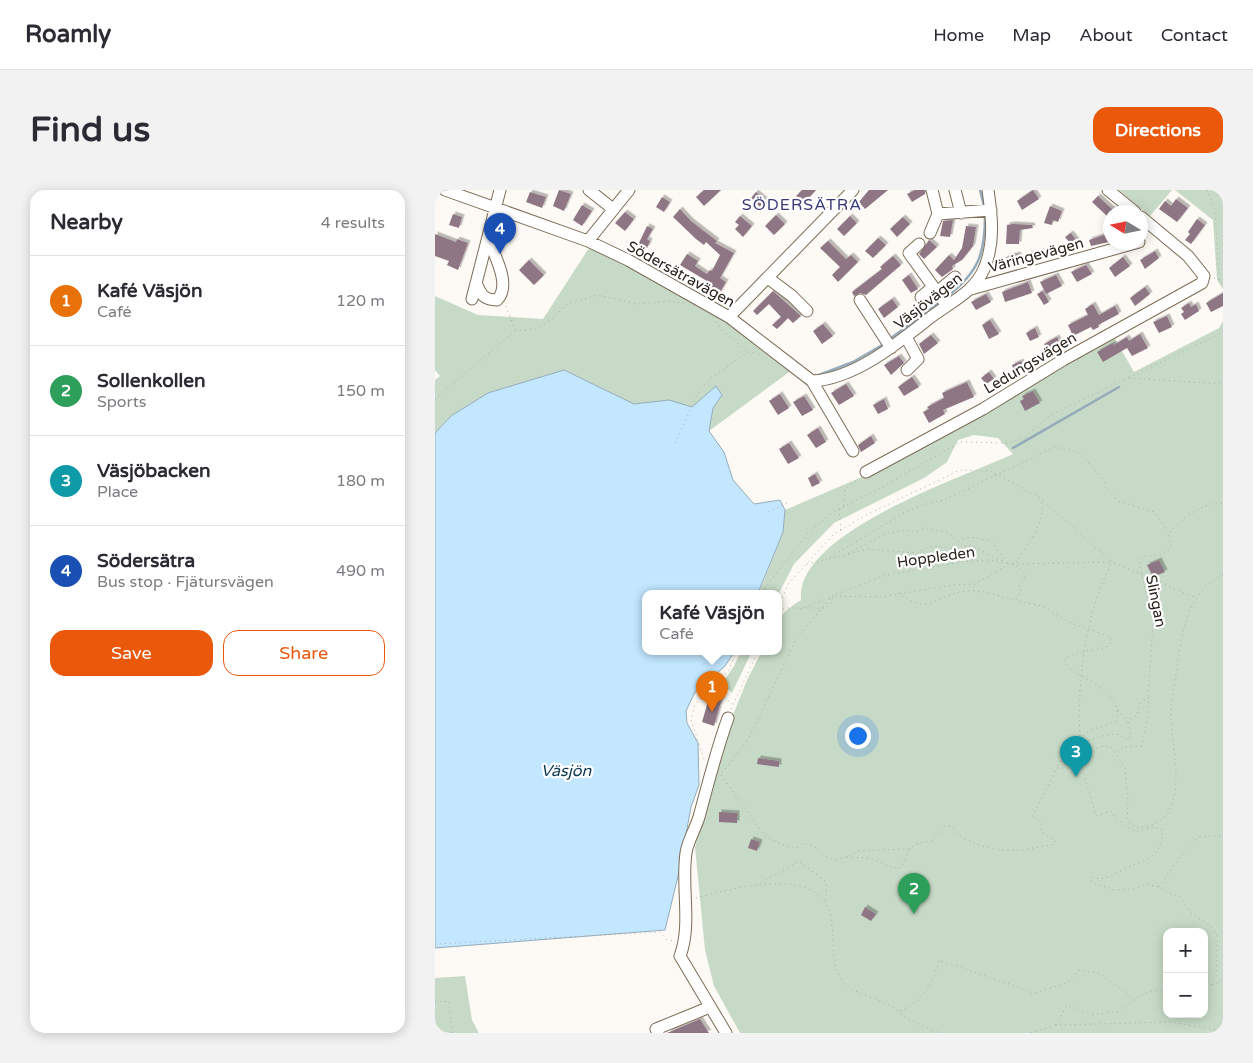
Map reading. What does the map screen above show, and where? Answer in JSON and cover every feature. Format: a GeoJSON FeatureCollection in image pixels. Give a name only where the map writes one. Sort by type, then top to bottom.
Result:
{"type":"FeatureCollection","features":[{"type":"Feature","properties":{"kind":"street","name":"Södersätravägen"},"geometry":{"type":"LineString","coordinates":[[445,190],[588,241],[628,260],[729,317],[812,381],[853,451]]}},
{"type":"Feature","properties":{"kind":"street"},"geometry":{"type":"LineString","coordinates":[[472,299],[500,190]]}},
{"type":"Feature","properties":{"kind":"street"},"geometry":{"type":"LineString","coordinates":[[589,190],[613,209]]}},
{"type":"Feature","properties":{"kind":"street"},"geometry":{"type":"LineString","coordinates":[[588,241],[629,190]]}},
{"type":"Feature","properties":{"kind":"street"},"geometry":{"type":"LineString","coordinates":[[729,317],[853,190]]}},
{"type":"Feature","properties":{"kind":"street"},"geometry":{"type":"LineString","coordinates":[[930,233],[937,214],[932,190]]}},
{"type":"Feature","properties":{"kind":"street"},"geometry":{"type":"LineString","coordinates":[[955,190],[961,212]]}},
{"type":"Feature","properties":{"kind":"street","name":"Väsjövägen"},"geometry":{"type":"LineString","coordinates":[[812,381],[831,378],[891,348],[971,289],[985,268],[991,245],[993,223],[988,190]]}},
{"type":"Feature","properties":{"kind":"street"},"geometry":{"type":"LineString","coordinates":[[1108,190],[1126,205]]}},
{"type":"Feature","properties":{"kind":"street"},"geometry":{"type":"LineString","coordinates":[[937,214],[991,210]]}},
{"type":"Feature","properties":{"kind":"street"},"geometry":{"type":"LineString","coordinates":[[1148,223],[1156,230]]}},
{"type":"Feature","properties":{"kind":"street","name":"Väringevägen"},"geometry":{"type":"LineString","coordinates":[[1148,239],[1156,230]]}},
{"type":"Feature","properties":{"kind":"street","name":"Ledungsvägen"},"geometry":{"type":"LineString","coordinates":[[866,472],[983,409],[1063,360],[1202,283],[1204,276],[1188,256],[1156,230]]}},
{"type":"Feature","properties":{"kind":"street"},"geometry":{"type":"LineString","coordinates":[[476,283],[482,296],[488,300],[497,300],[503,294],[504,286],[487,238]]}},
{"type":"Feature","properties":{"kind":"street"},"geometry":{"type":"LineString","coordinates":[[919,244],[909,253],[947,306]]}},
{"type":"Feature","properties":{"kind":"street","name":"Väringevägen"},"geometry":{"type":"LineString","coordinates":[[971,289],[1111,250]]}},
{"type":"Feature","properties":{"kind":"street"},"geometry":{"type":"LineString","coordinates":[[921,297],[955,277]]}},
{"type":"Feature","properties":{"kind":"street"},"geometry":{"type":"LineString","coordinates":[[768,278],[792,296],[807,311]]}},
{"type":"Feature","properties":{"kind":"street"},"geometry":{"type":"LineString","coordinates":[[860,300],[891,348]]}},
{"type":"Feature","properties":{"kind":"street"},"geometry":{"type":"LineString","coordinates":[[906,337],[918,359],[907,370]]}},
{"type":"Feature","properties":{"kind":"street"},"geometry":{"type":"LineString","coordinates":[[726,1033],[681,956],[683,949],[686,855],[728,718]]}},
{"type":"Feature","properties":{"kind":"street"},"geometry":{"type":"LineString","coordinates":[[657,1031],[710,1007]]}},
{"type":"Feature","properties":{"kind":"path"},"geometry":{"type":"LineString","coordinates":[[1207,190],[1215,209],[1219,279],[1223,285]]}},
{"type":"Feature","properties":{"kind":"path"},"geometry":{"type":"LineString","coordinates":[[503,294],[515,331]]}},
{"type":"Feature","properties":{"kind":"path"},"geometry":{"type":"LineString","coordinates":[[435,399],[515,331],[535,329],[551,320],[567,304],[598,295],[638,304],[667,301],[690,304]]}},
{"type":"Feature","properties":{"kind":"path"},"geometry":{"type":"LineString","coordinates":[[715,320],[724,332],[748,352],[762,354],[775,352]]}},
{"type":"Feature","properties":{"kind":"path"},"geometry":{"type":"LineString","coordinates":[[763,590],[808,533],[839,508],[877,490],[960,442],[1009,443],[1025,437],[1051,415],[1221,333],[1223,330]]}},
{"type":"Feature","properties":{"kind":"path"},"geometry":{"type":"LineString","coordinates":[[675,443],[700,389],[712,377],[748,352]]}},
{"type":"Feature","properties":{"kind":"path"},"geometry":{"type":"LineString","coordinates":[[1127,378],[1223,384]]}},
{"type":"Feature","properties":{"kind":"path"},"geometry":{"type":"LineString","coordinates":[[826,560],[902,514],[922,505],[944,500],[1055,447],[1078,452],[1105,481],[1106,488],[1118,501],[1154,512],[1169,533],[1185,517],[1196,510],[1215,502],[1223,503]]}},
{"type":"Feature","properties":{"kind":"path"},"geometry":{"type":"LineString","coordinates":[[782,598],[789,583],[833,535],[864,516],[960,470],[990,471],[1041,498],[1112,562],[1196,598]]}},
{"type":"Feature","properties":{"kind":"path"},"geometry":{"type":"LineString","coordinates":[[844,506],[845,489],[866,472]]}},
{"type":"Feature","properties":{"kind":"path"},"geometry":{"type":"LineString","coordinates":[[1015,563],[1029,544],[1041,518],[1043,508],[1041,498]]}},
{"type":"Feature","properties":{"kind":"path"},"geometry":{"type":"LineString","coordinates":[[768,512],[787,503]]}},
{"type":"Feature","properties":{"kind":"path"},"geometry":{"type":"LineString","coordinates":[[839,508],[841,530]]}},
{"type":"Feature","properties":{"kind":"path"},"geometry":{"type":"LineString","coordinates":[[847,555],[891,531],[905,530],[915,532],[926,528],[949,533],[958,540],[970,537],[991,541],[1009,563],[1017,566],[1025,574],[1024,579],[1019,584],[1021,591],[1017,601]]}},
{"type":"Feature","properties":{"kind":"path","name":"Slingan"},"geometry":{"type":"LineString","coordinates":[[1057,768],[1075,746],[1101,736],[1113,734],[1128,740],[1131,735],[1128,723],[1131,718],[1137,715],[1139,706],[1149,695],[1153,624],[1139,562],[1143,556],[1161,555],[1167,552],[1171,547],[1169,533]]}},
{"type":"Feature","properties":{"kind":"path"},"geometry":{"type":"LineString","coordinates":[[805,564],[868,549],[918,553],[930,546],[959,549],[970,545],[1005,563]]}},
{"type":"Feature","properties":{"kind":"path","name":"Hoppleden"},"geometry":{"type":"LineString","coordinates":[[847,857],[832,860],[809,843],[803,843],[797,848],[789,847],[764,835],[720,775],[749,738],[796,639],[832,596],[883,576],[918,568],[972,561],[1009,563]]}},
{"type":"Feature","properties":{"kind":"path"},"geometry":{"type":"LineString","coordinates":[[800,609],[832,596],[881,597],[952,585],[975,584],[1009,563],[1112,562]]}},
{"type":"Feature","properties":{"kind":"path"},"geometry":{"type":"LineString","coordinates":[[1112,562],[1102,580],[1085,652],[1078,738],[1082,768],[1096,816],[1111,811],[1115,818],[1136,832],[1152,827],[1163,830],[1159,848],[1149,860],[1127,868],[1113,877],[1102,880],[1092,877],[1091,882],[1095,885],[1109,886],[1113,890],[1135,889],[1145,884],[1159,887],[1167,893],[1179,896],[1191,913],[1212,927],[1217,936],[1216,977],[1211,985]]}},
{"type":"Feature","properties":{"kind":"path"},"geometry":{"type":"LineString","coordinates":[[1082,768],[1089,754],[1096,748],[1107,746],[1116,752],[1125,768],[1128,800],[1127,818],[1130,824],[1136,828],[1163,820],[1169,811],[1175,791],[1171,712],[1181,638],[1187,616],[1196,598],[1206,584],[1223,575]]}},
{"type":"Feature","properties":{"kind":"path"},"geometry":{"type":"LineString","coordinates":[[897,593],[912,604],[924,605],[967,591],[987,592],[1042,606],[1089,630],[1106,633],[1111,637],[1110,645],[1102,650],[1071,654],[1065,660],[1072,671],[1105,690],[1128,723]]}},
{"type":"Feature","properties":{"kind":"path"},"geometry":{"type":"LineString","coordinates":[[782,611],[819,610],[826,608],[832,602],[832,596]]}},
{"type":"Feature","properties":{"kind":"path"},"geometry":{"type":"LineString","coordinates":[[704,763],[691,720],[695,704],[729,670],[735,655]]}},
{"type":"Feature","properties":{"kind":"path"},"geometry":{"type":"LineString","coordinates":[[728,718],[755,655]]}},
{"type":"Feature","properties":{"kind":"path"},"geometry":{"type":"LineString","coordinates":[[713,686],[733,705]]}},
{"type":"Feature","properties":{"kind":"path"},"geometry":{"type":"LineString","coordinates":[[1116,752],[1123,747],[1142,746],[1149,707],[1149,695]]}},
{"type":"Feature","properties":{"kind":"path"},"geometry":{"type":"LineString","coordinates":[[847,857],[858,851],[909,849],[916,844],[933,840],[945,825],[950,826],[966,840],[1007,852],[1052,846],[1055,844],[1055,840],[1041,832],[1042,822],[1032,817],[1036,808],[1057,768],[1078,738],[1094,729],[1115,722],[1117,709]]}},
{"type":"Feature","properties":{"kind":"path"},"geometry":{"type":"LineString","coordinates":[[1057,768],[1082,768]]}},
{"type":"Feature","properties":{"kind":"path"},"geometry":{"type":"LineString","coordinates":[[1159,887],[1183,853],[1198,837],[1223,835]]}},
{"type":"Feature","properties":{"kind":"path"},"geometry":{"type":"LineString","coordinates":[[847,857],[868,858],[899,869],[907,858],[909,849]]}},
{"type":"Feature","properties":{"kind":"path"},"geometry":{"type":"LineString","coordinates":[[754,886],[799,860],[825,882],[826,902],[831,916],[835,962],[841,979],[851,989],[863,993],[939,1033]]}},
{"type":"Feature","properties":{"kind":"path"},"geometry":{"type":"LineString","coordinates":[[695,898],[767,883],[802,885],[826,902]]}},
{"type":"Feature","properties":{"kind":"path"},"geometry":{"type":"LineString","coordinates":[[435,944],[660,932],[667,940],[677,942],[683,949]]}},
{"type":"Feature","properties":{"kind":"path"},"geometry":{"type":"LineString","coordinates":[[899,1012],[913,1004],[929,990],[939,960],[1021,988],[1031,994],[1067,983],[1079,970],[1101,974],[1133,999]]}},
{"type":"Feature","properties":{"kind":"path"},"geometry":{"type":"LineString","coordinates":[[1208,986],[1223,980]]}},
{"type":"Feature","properties":{"kind":"path"},"geometry":{"type":"LineString","coordinates":[[1056,1025],[1067,1005],[1091,1014],[1121,1012],[1133,999],[1159,989],[1163,990]]}},
{"type":"Feature","properties":{"kind":"path"},"geometry":{"type":"LineString","coordinates":[[435,1002],[449,1001],[451,1033]]}},
{"type":"Feature","properties":{"kind":"path"},"geometry":{"type":"LineString","coordinates":[[1031,1033],[1056,1025],[1171,1022],[1223,1031]]}},
{"type":"Feature","properties":{"kind":"green space"},"geometry":{"type":"Polygon","coordinates":[[[1119,190],[1172,190],[1150,216],[1148,214],[1148,205],[1137,205],[1119,190]]]}},
{"type":"Feature","properties":{"kind":"green space"},"geometry":{"type":"Polygon","coordinates":[[[1175,190],[1223,190],[1223,289],[1217,280],[1213,220],[1175,190]]]}},
{"type":"Feature","properties":{"kind":"green space"},"geometry":{"type":"Polygon","coordinates":[[[589,248],[662,283],[726,321],[792,370],[709,431],[713,408],[722,395],[692,407],[669,400],[634,404],[564,370],[451,416],[435,433],[435,380],[440,376],[435,370],[435,296],[478,315],[543,319],[589,248]]]}},
{"type":"Feature","properties":{"kind":"green space"},"geometry":{"type":"Polygon","coordinates":[[[1223,321],[1223,1033],[740,1033],[714,986],[705,950],[695,847],[721,745],[747,680],[760,655],[782,655],[782,615],[801,600],[806,575],[824,552],[852,530],[886,510],[1013,454],[998,438],[974,435],[958,440],[947,462],[924,478],[834,523],[794,564],[781,590],[760,590],[783,532],[785,510],[885,467],[1114,337],[1134,372],[1219,328],[1223,321]]]}},
{"type":"Feature","properties":{"kind":"green space"},"geometry":{"type":"Polygon","coordinates":[[[739,655],[750,655],[732,693],[722,684],[739,655]]]}},
{"type":"Feature","properties":{"kind":"green space"},"geometry":{"type":"Polygon","coordinates":[[[465,976],[472,1020],[479,1033],[435,1033],[435,978],[465,976]]]}},
{"type":"Feature","properties":{"kind":"water","name":"Väsjön"},"geometry":{"type":"Polygon","coordinates":[[[564,370],[634,404],[669,400],[692,407],[716,386],[722,395],[713,408],[709,431],[724,452],[733,480],[754,504],[780,500],[785,510],[783,532],[759,590],[642,590],[642,655],[732,655],[725,666],[695,692],[686,711],[687,723],[698,743],[699,785],[691,807],[679,872],[665,930],[435,948],[435,433],[451,416],[488,393],[564,370]]]}},
{"type":"Feature","properties":{"kind":"building"},"geometry":{"type":"Polygon","coordinates":[[[559,190],[571,194],[564,211],[553,206],[559,190]]]}},
{"type":"Feature","properties":{"kind":"building"},"geometry":{"type":"Polygon","coordinates":[[[704,190],[721,190],[704,206],[696,197],[704,190]]]}},
{"type":"Feature","properties":{"kind":"building"},"geometry":{"type":"Polygon","coordinates":[[[802,190],[816,190],[804,203],[796,196],[802,190]]]}},
{"type":"Feature","properties":{"kind":"building"},"geometry":{"type":"Polygon","coordinates":[[[869,190],[888,190],[865,209],[859,202],[869,190]]]}},
{"type":"Feature","properties":{"kind":"building"},"geometry":{"type":"Polygon","coordinates":[[[915,190],[925,190],[925,194],[912,202],[907,194],[915,190]]]}},
{"type":"Feature","properties":{"kind":"building"},"geometry":{"type":"Polygon","coordinates":[[[1033,190],[1039,199],[1022,210],[1017,201],[1033,190]]]}},
{"type":"Feature","properties":{"kind":"building"},"geometry":{"type":"Polygon","coordinates":[[[530,192],[546,197],[542,208],[526,202],[530,192]]]}},
{"type":"Feature","properties":{"kind":"building"},"geometry":{"type":"Polygon","coordinates":[[[756,192],[766,201],[760,207],[751,198],[756,192]]]}},
{"type":"Feature","properties":{"kind":"building"},"geometry":{"type":"Polygon","coordinates":[[[1098,196],[1108,205],[1103,205],[1103,212],[1092,202],[1098,196]]]}},
{"type":"Feature","properties":{"kind":"building"},"geometry":{"type":"Polygon","coordinates":[[[662,197],[670,202],[664,212],[656,207],[662,197]]]}},
{"type":"Feature","properties":{"kind":"building"},"geometry":{"type":"Polygon","coordinates":[[[1176,199],[1188,208],[1177,222],[1159,209],[1165,201],[1171,206],[1176,199]]]}},
{"type":"Feature","properties":{"kind":"building"},"geometry":{"type":"Polygon","coordinates":[[[582,205],[592,211],[582,226],[573,220],[582,205]]]}},
{"type":"Feature","properties":{"kind":"building"},"geometry":{"type":"Polygon","coordinates":[[[1050,206],[1062,211],[1058,222],[1053,220],[1052,225],[1044,223],[1050,206]]]}},
{"type":"Feature","properties":{"kind":"building"},"geometry":{"type":"Polygon","coordinates":[[[680,209],[691,221],[717,241],[715,243],[734,253],[720,278],[726,282],[718,296],[708,291],[712,284],[680,265],[687,254],[698,261],[695,266],[707,274],[710,270],[712,271],[720,255],[706,242],[704,245],[696,239],[673,217],[680,209]]]}},
{"type":"Feature","properties":{"kind":"building"},"geometry":{"type":"Polygon","coordinates":[[[625,212],[634,219],[625,231],[615,223],[625,212]]]}},
{"type":"Feature","properties":{"kind":"building"},"geometry":{"type":"Polygon","coordinates":[[[453,214],[462,217],[459,228],[449,225],[453,214]]]}},
{"type":"Feature","properties":{"kind":"building"},"geometry":{"type":"Polygon","coordinates":[[[776,215],[785,224],[774,235],[765,226],[776,215]]]}},
{"type":"Feature","properties":{"kind":"building"},"geometry":{"type":"Polygon","coordinates":[[[740,216],[752,226],[743,237],[735,229],[739,225],[735,222],[740,216]]]}},
{"type":"Feature","properties":{"kind":"building"},"geometry":{"type":"Polygon","coordinates":[[[850,216],[857,223],[844,236],[837,229],[850,216]]]}},
{"type":"Feature","properties":{"kind":"building"},"geometry":{"type":"Polygon","coordinates":[[[903,217],[910,224],[897,237],[890,229],[903,217]]]}},
{"type":"Feature","properties":{"kind":"building"},"geometry":{"type":"Polygon","coordinates":[[[1197,219],[1205,225],[1191,244],[1185,240],[1197,219]]]}},
{"type":"Feature","properties":{"kind":"building"},"geometry":{"type":"Polygon","coordinates":[[[953,220],[950,237],[940,236],[943,221],[953,220]]]}},
{"type":"Feature","properties":{"kind":"building"},"geometry":{"type":"Polygon","coordinates":[[[1007,225],[1032,225],[1033,228],[1020,230],[1019,244],[1006,244],[1007,225]]]}},
{"type":"Feature","properties":{"kind":"building"},"geometry":{"type":"Polygon","coordinates":[[[647,226],[653,229],[647,239],[650,241],[647,248],[642,248],[638,245],[647,226]]]}},
{"type":"Feature","properties":{"kind":"building"},"geometry":{"type":"Polygon","coordinates":[[[966,226],[976,227],[973,246],[962,260],[952,266],[953,269],[942,277],[935,270],[949,255],[954,260],[962,248],[966,226]]]}},
{"type":"Feature","properties":{"kind":"building"},"geometry":{"type":"Polygon","coordinates":[[[1071,233],[1080,245],[1075,249],[1065,237],[1071,233]]]}},
{"type":"Feature","properties":{"kind":"building"},"geometry":{"type":"Polygon","coordinates":[[[435,234],[456,242],[457,239],[468,243],[458,270],[447,265],[449,261],[435,256],[435,234]]]}},
{"type":"Feature","properties":{"kind":"building"},"geometry":{"type":"Polygon","coordinates":[[[1103,235],[1103,243],[1091,246],[1089,240],[1103,235]]]}},
{"type":"Feature","properties":{"kind":"building"},"geometry":{"type":"Polygon","coordinates":[[[878,238],[886,245],[873,258],[865,251],[878,238]]]}},
{"type":"Feature","properties":{"kind":"building"},"geometry":{"type":"Polygon","coordinates":[[[929,240],[937,247],[924,259],[919,254],[929,240]]]}},
{"type":"Feature","properties":{"kind":"building"},"geometry":{"type":"Polygon","coordinates":[[[828,241],[846,259],[851,255],[858,262],[838,282],[832,275],[840,267],[820,248],[828,241]]]}},
{"type":"Feature","properties":{"kind":"building"},"geometry":{"type":"Polygon","coordinates":[[[1042,251],[1039,259],[1031,260],[1028,254],[1042,251]]]}},
{"type":"Feature","properties":{"kind":"building"},"geometry":{"type":"Polygon","coordinates":[[[1155,251],[1159,258],[1145,269],[1140,260],[1155,251]]]}},
{"type":"Feature","properties":{"kind":"building"},"geometry":{"type":"Polygon","coordinates":[[[1018,254],[1022,264],[1008,267],[1006,257],[1018,254]]]}},
{"type":"Feature","properties":{"kind":"building"},"geometry":{"type":"Polygon","coordinates":[[[893,256],[901,265],[866,295],[860,293],[854,296],[852,292],[882,269],[880,267],[893,256]]]}},
{"type":"Feature","properties":{"kind":"building"},"geometry":{"type":"Polygon","coordinates":[[[1123,257],[1130,266],[1115,277],[1109,268],[1123,257]]]}},
{"type":"Feature","properties":{"kind":"building"},"geometry":{"type":"Polygon","coordinates":[[[529,260],[544,275],[534,285],[519,270],[529,260]]]}},
{"type":"Feature","properties":{"kind":"building"},"geometry":{"type":"Polygon","coordinates":[[[1086,265],[1092,274],[1077,282],[1071,272],[1086,265]]]}},
{"type":"Feature","properties":{"kind":"building"},"geometry":{"type":"Polygon","coordinates":[[[909,275],[918,289],[911,293],[902,280],[909,275]]]}},
{"type":"Feature","properties":{"kind":"building"},"geometry":{"type":"Polygon","coordinates":[[[1056,275],[1062,286],[1046,294],[1040,282],[1056,275]]]}},
{"type":"Feature","properties":{"kind":"building"},"geometry":{"type":"Polygon","coordinates":[[[1028,282],[1032,293],[1005,302],[1002,292],[1028,282]]]}},
{"type":"Feature","properties":{"kind":"building"},"geometry":{"type":"Polygon","coordinates":[[[1145,287],[1150,294],[1135,306],[1130,298],[1145,287]]]}},
{"type":"Feature","properties":{"kind":"building"},"geometry":{"type":"Polygon","coordinates":[[[773,291],[801,316],[793,323],[788,318],[777,329],[772,325],[781,317],[769,304],[757,315],[753,311],[773,291]]]}},
{"type":"Feature","properties":{"kind":"building"},"geometry":{"type":"Polygon","coordinates":[[[1043,291],[1049,302],[1044,305],[1037,294],[1043,291]]]}},
{"type":"Feature","properties":{"kind":"building"},"geometry":{"type":"Polygon","coordinates":[[[1223,293],[1223,306],[1211,312],[1206,303],[1223,293]]]}},
{"type":"Feature","properties":{"kind":"building"},"geometry":{"type":"Polygon","coordinates":[[[986,294],[991,302],[976,310],[971,302],[986,294]]]}},
{"type":"Feature","properties":{"kind":"building"},"geometry":{"type":"Polygon","coordinates":[[[892,299],[898,307],[884,318],[878,309],[892,299]]]}},
{"type":"Feature","properties":{"kind":"building"},"geometry":{"type":"Polygon","coordinates":[[[1189,303],[1191,307],[1196,304],[1199,311],[1185,320],[1181,314],[1184,312],[1181,308],[1189,303]]]}},
{"type":"Feature","properties":{"kind":"building"},"geometry":{"type":"Polygon","coordinates":[[[1093,304],[1099,315],[1115,306],[1119,314],[1098,325],[1099,327],[1093,330],[1091,327],[1073,336],[1068,325],[1088,315],[1085,309],[1093,304]]]}},
{"type":"Feature","properties":{"kind":"building"},"geometry":{"type":"Polygon","coordinates":[[[1167,316],[1172,327],[1159,333],[1153,322],[1167,316]]]}},
{"type":"Feature","properties":{"kind":"building"},"geometry":{"type":"Polygon","coordinates":[[[990,320],[999,334],[989,339],[982,325],[990,320]]]}},
{"type":"Feature","properties":{"kind":"building"},"geometry":{"type":"Polygon","coordinates":[[[823,324],[833,336],[822,344],[813,331],[823,324]]]}},
{"type":"Feature","properties":{"kind":"building"},"geometry":{"type":"Polygon","coordinates":[[[1035,328],[1039,337],[1030,341],[1026,333],[1035,328]]]}},
{"type":"Feature","properties":{"kind":"building"},"geometry":{"type":"Polygon","coordinates":[[[1140,334],[1148,348],[1132,356],[1127,348],[1103,362],[1097,352],[1127,337],[1129,341],[1140,334]]]}},
{"type":"Feature","properties":{"kind":"building"},"geometry":{"type":"Polygon","coordinates":[[[931,335],[938,343],[924,354],[919,344],[931,335]]]}},
{"type":"Feature","properties":{"kind":"building"},"geometry":{"type":"Polygon","coordinates":[[[1057,337],[1062,348],[1049,355],[1044,344],[1057,337]]]}},
{"type":"Feature","properties":{"kind":"building"},"geometry":{"type":"Polygon","coordinates":[[[899,356],[904,363],[891,375],[884,365],[899,356]]]}},
{"type":"Feature","properties":{"kind":"building"},"geometry":{"type":"Polygon","coordinates":[[[1021,361],[1024,369],[1015,373],[1012,365],[1021,361]]]}},
{"type":"Feature","properties":{"kind":"building"},"geometry":{"type":"Polygon","coordinates":[[[989,372],[994,379],[986,384],[981,378],[989,372]]]}},
{"type":"Feature","properties":{"kind":"building"},"geometry":{"type":"Polygon","coordinates":[[[912,377],[919,387],[904,396],[898,387],[912,377]]]}},
{"type":"Feature","properties":{"kind":"building"},"geometry":{"type":"Polygon","coordinates":[[[967,382],[974,397],[943,410],[945,414],[929,423],[923,412],[929,409],[927,407],[944,398],[942,393],[967,382]]]}},
{"type":"Feature","properties":{"kind":"building"},"geometry":{"type":"Polygon","coordinates":[[[846,384],[854,396],[839,405],[831,393],[846,384]]]}},
{"type":"Feature","properties":{"kind":"building"},"geometry":{"type":"Polygon","coordinates":[[[1033,391],[1040,403],[1025,411],[1020,401],[1024,399],[1022,396],[1033,391]]]}},
{"type":"Feature","properties":{"kind":"building"},"geometry":{"type":"Polygon","coordinates":[[[780,394],[789,408],[778,415],[769,401],[780,394]]]}},
{"type":"Feature","properties":{"kind":"building"},"geometry":{"type":"Polygon","coordinates":[[[804,396],[813,410],[802,416],[793,402],[804,396]]]}},
{"type":"Feature","properties":{"kind":"building"},"geometry":{"type":"Polygon","coordinates":[[[884,399],[888,409],[878,414],[873,405],[884,399]]]}},
{"type":"Feature","properties":{"kind":"building"},"geometry":{"type":"Polygon","coordinates":[[[818,428],[826,442],[816,448],[807,435],[818,428]]]}},
{"type":"Feature","properties":{"kind":"building"},"geometry":{"type":"Polygon","coordinates":[[[871,436],[875,443],[861,452],[858,445],[871,436]]]}},
{"type":"Feature","properties":{"kind":"building"},"geometry":{"type":"Polygon","coordinates":[[[789,443],[799,458],[788,464],[779,449],[789,443]]]}},
{"type":"Feature","properties":{"kind":"building"},"geometry":{"type":"Polygon","coordinates":[[[815,474],[820,483],[812,487],[808,478],[815,474]]]}},
{"type":"Feature","properties":{"kind":"building"},"geometry":{"type":"Polygon","coordinates":[[[1159,560],[1165,572],[1153,577],[1147,565],[1159,560]]]}},
{"type":"Feature","properties":{"kind":"building"},"geometry":{"type":"Polygon","coordinates":[[[725,688],[714,726],[702,722],[709,698],[715,700],[725,688]]]}},
{"type":"Feature","properties":{"kind":"building"},"geometry":{"type":"Polygon","coordinates":[[[758,758],[779,761],[779,767],[757,764],[758,758]]]}},
{"type":"Feature","properties":{"kind":"building"},"geometry":{"type":"Polygon","coordinates":[[[719,812],[737,813],[737,823],[719,822],[719,812]]]}},
{"type":"Feature","properties":{"kind":"building"},"geometry":{"type":"Polygon","coordinates":[[[751,839],[760,842],[757,851],[748,848],[751,839]]]}},
{"type":"Feature","properties":{"kind":"building"},"geometry":{"type":"Polygon","coordinates":[[[865,907],[876,914],[871,921],[861,915],[865,907]]]}},
{"type":"Feature","properties":{"kind":"building"},"geometry":{"type":"Polygon","coordinates":[[[700,1019],[709,1033],[667,1033],[700,1019]]]}},
{"type":"Feature","properties":{"kind":"waterway"},"geometry":{"type":"LineString","coordinates":[[980,190],[984,206]]}},
{"type":"Feature","properties":{"kind":"waterway"},"geometry":{"type":"LineString","coordinates":[[947,297],[966,279],[978,262],[985,230],[985,216]]}},
{"type":"Feature","properties":{"kind":"waterway"},"geometry":{"type":"LineString","coordinates":[[891,338],[939,303]]}},
{"type":"Feature","properties":{"kind":"waterway"},"geometry":{"type":"LineString","coordinates":[[819,375],[853,362],[884,344]]}},
{"type":"Feature","properties":{"kind":"waterway"},"geometry":{"type":"LineString","coordinates":[[1013,448],[1119,387]]}},
{"type":"Feature","properties":{"kind":"place","name":"Södersätra"},"geometry":{"type":"Point","coordinates":[500,254]}},
{"type":"Feature","properties":{"kind":"place","name":"Kafé Väsjön"},"geometry":{"type":"Point","coordinates":[712,712]}},
{"type":"Feature","properties":{"kind":"place","name":"Väsjöbacken"},"geometry":{"type":"Point","coordinates":[1076,777]}},
{"type":"Feature","properties":{"kind":"place","name":"Sollenkollen"},"geometry":{"type":"Point","coordinates":[914,914]}},
{"type":"Feature","properties":{"kind":"district","name":"SÖDERSÄTRA"},"geometry":{"type":"Point","coordinates":[802,204]}}]}
